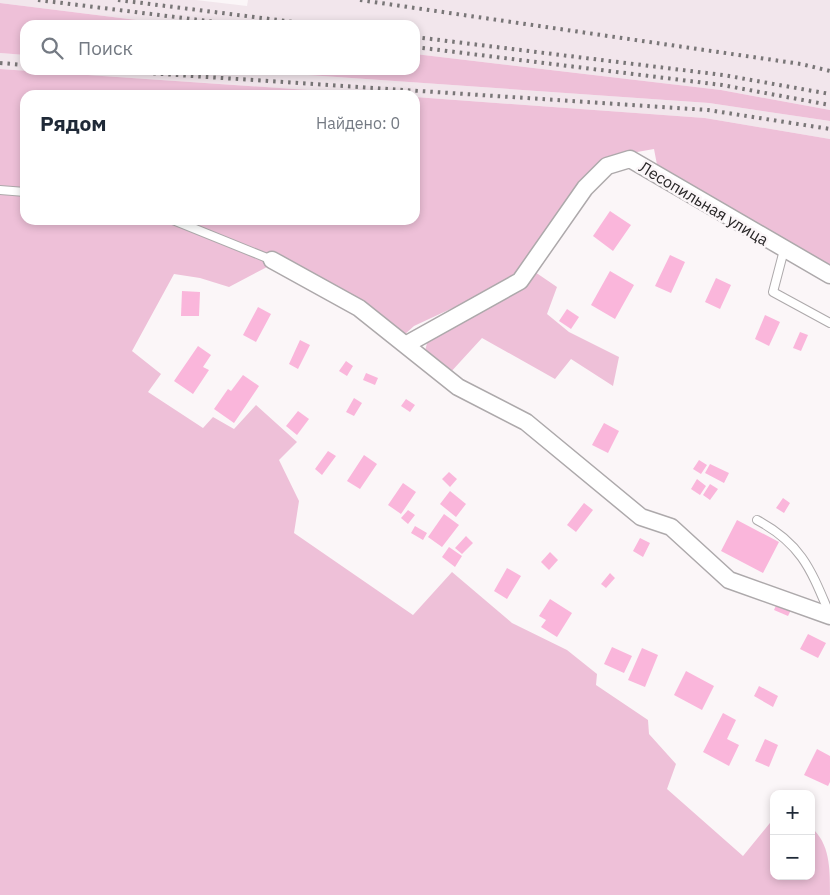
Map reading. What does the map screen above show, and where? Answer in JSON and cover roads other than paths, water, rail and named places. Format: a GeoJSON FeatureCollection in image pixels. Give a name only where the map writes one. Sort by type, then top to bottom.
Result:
{"type":"FeatureCollection","features":[{"type":"Feature","properties":{"kind":"street","name":"Лесопильная улица"},"geometry":{"type":"LineString","coordinates":[[407,344],[520,281],[585,188],[607,166],[630,159],[830,275]]}},
{"type":"Feature","properties":{"kind":"street"},"geometry":{"type":"LineString","coordinates":[[272,260],[359,308],[387,332],[407,344],[425,362],[458,387],[526,422],[641,517],[671,527],[729,580],[830,615]]}},
{"type":"Feature","properties":{"kind":"lane"},"geometry":{"type":"LineString","coordinates":[[0,190],[20,192]]}},
{"type":"Feature","properties":{"kind":"lane"},"geometry":{"type":"LineString","coordinates":[[186,225],[272,260]]}},
{"type":"Feature","properties":{"kind":"lane"},"geometry":{"type":"LineString","coordinates":[[784,250],[773,292],[830,323]]}},
{"type":"Feature","properties":{"kind":"lane"},"geometry":{"type":"LineString","coordinates":[[757,520],[778,531],[803,558],[830,615]]}},
{"type":"Feature","properties":{"kind":"railway"},"geometry":{"type":"LineString","coordinates":[[38,0],[200,20]]}},
{"type":"Feature","properties":{"kind":"railway"},"geometry":{"type":"LineString","coordinates":[[118,0],[278,20]]}},
{"type":"Feature","properties":{"kind":"railway"},"geometry":{"type":"LineString","coordinates":[[360,0],[801,64],[830,71]]}},
{"type":"Feature","properties":{"kind":"railway"},"geometry":{"type":"LineString","coordinates":[[420,38],[723,75],[830,94]]}},
{"type":"Feature","properties":{"kind":"railway"},"geometry":{"type":"LineString","coordinates":[[420,48],[722,85],[830,105]]}},
{"type":"Feature","properties":{"kind":"railway"},"geometry":{"type":"LineString","coordinates":[[0,63],[20,65]]}},
{"type":"Feature","properties":{"kind":"railway"},"geometry":{"type":"LineString","coordinates":[[177,75],[404,90]]}},
{"type":"Feature","properties":{"kind":"railway"},"geometry":{"type":"LineString","coordinates":[[420,91],[708,110],[830,129]]}}]}
